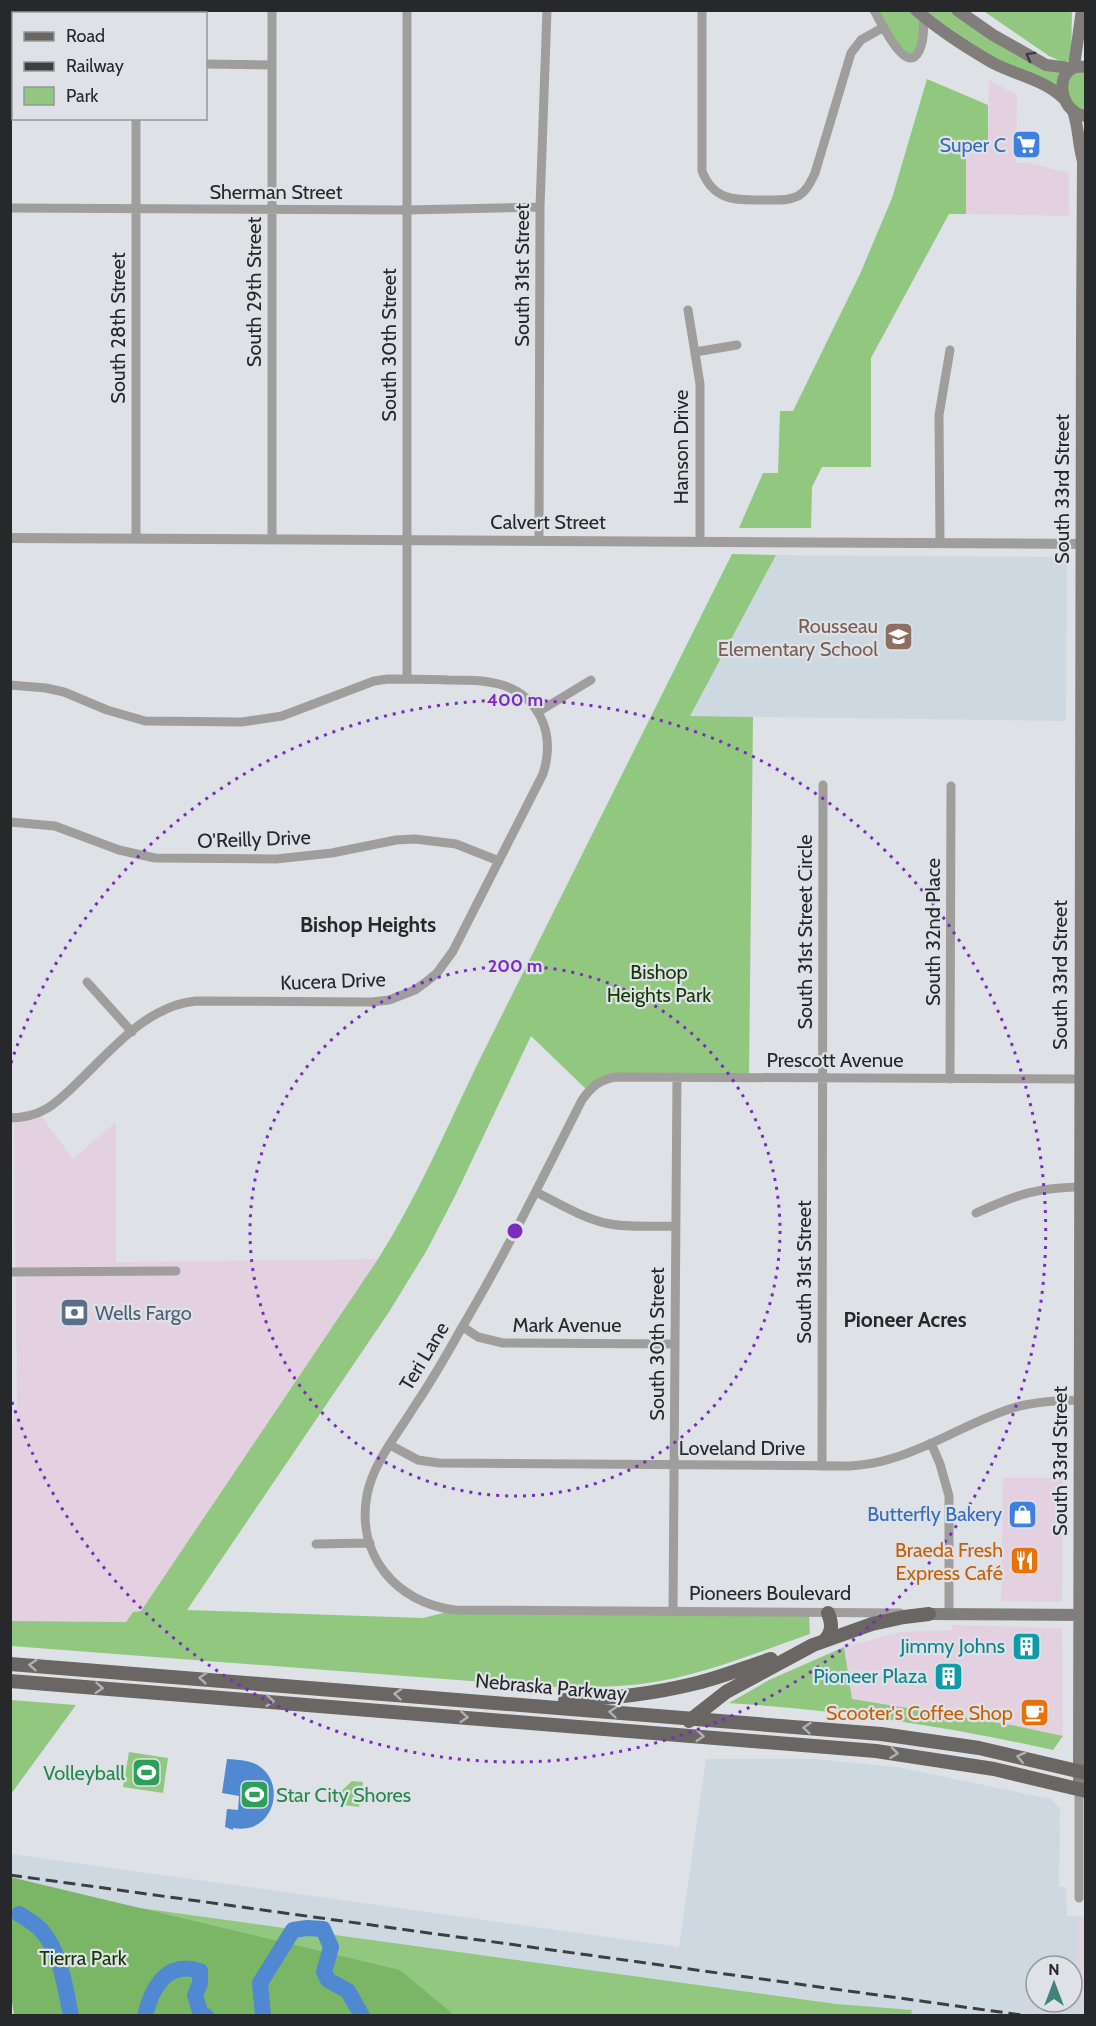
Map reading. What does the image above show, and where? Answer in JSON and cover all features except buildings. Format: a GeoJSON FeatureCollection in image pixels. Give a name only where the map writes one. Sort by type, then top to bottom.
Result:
{"type":"FeatureCollection","features":[{"type":"Feature","properties":{"kind":"main road"},"geometry":{"type":"LineString","coordinates":[[957,10],[993,35],[1046,65],[1076,67]]}},
{"type":"Feature","properties":{"kind":"main road"},"geometry":{"type":"LineString","coordinates":[[1082,10],[1086,36]]}},
{"type":"Feature","properties":{"kind":"main road"},"geometry":{"type":"LineString","coordinates":[[1063,98],[1062,85],[1076,67],[1082,10]]}},
{"type":"Feature","properties":{"kind":"main road"},"geometry":{"type":"LineString","coordinates":[[921,13],[940,29],[993,63],[1055,90],[1079,113]]}},
{"type":"Feature","properties":{"kind":"main road","name":"South 33rd Street"},"geometry":{"type":"LineString","coordinates":[[1079,113],[1077,120],[1079,148],[1084,157],[1082,1790]]}},
{"type":"Feature","properties":{"kind":"main road"},"geometry":{"type":"LineString","coordinates":[[598,1728],[672,1727],[683,1724],[740,1683],[829,1635],[831,1625],[828,1613]]}},
{"type":"Feature","properties":{"kind":"main road"},"geometry":{"type":"LineString","coordinates":[[477,1700],[595,1699],[630,1696],[699,1683],[886,1621],[929,1614]]}},
{"type":"Feature","properties":{"kind":"main road","name":"Pioneers Boulevard"},"geometry":{"type":"LineString","coordinates":[[929,1614],[1082,1615]]}},
{"type":"Feature","properties":{"kind":"main road","name":"Nebraska Parkway"},"geometry":{"type":"LineString","coordinates":[[10,1664],[881,1734],[996,1751],[1082,1772]]}},
{"type":"Feature","properties":{"kind":"main road","name":"Nebraska Parkway"},"geometry":{"type":"LineString","coordinates":[[10,1681],[876,1750],[983,1767],[1082,1790]]}},
{"type":"Feature","properties":{"kind":"street","name":"South 29th Street"},"geometry":{"type":"LineString","coordinates":[[272,10],[272,538]]}},
{"type":"Feature","properties":{"kind":"street","name":"South 30th Street"},"geometry":{"type":"LineString","coordinates":[[407,10],[407,679]]}},
{"type":"Feature","properties":{"kind":"street","name":"South 31st Street"},"geometry":{"type":"LineString","coordinates":[[539,540],[540,207],[547,10]]}},
{"type":"Feature","properties":{"kind":"street"},"geometry":{"type":"LineString","coordinates":[[702,10],[701,162],[706,182],[720,195],[736,200],[783,200],[801,195],[815,173],[851,53],[861,40],[884,27]]}},
{"type":"Feature","properties":{"kind":"street"},"geometry":{"type":"LineString","coordinates":[[874,10],[895,48],[901,53],[912,56],[920,50],[923,35],[921,13]]}},
{"type":"Feature","properties":{"kind":"street"},"geometry":{"type":"LineString","coordinates":[[207,64],[272,65]]}},
{"type":"Feature","properties":{"kind":"street","name":"South 28th Street"},"geometry":{"type":"LineString","coordinates":[[136,120],[136,538]]}},
{"type":"Feature","properties":{"kind":"street","name":"Sherman Street"},"geometry":{"type":"LineString","coordinates":[[10,208],[407,210],[540,207]]}},
{"type":"Feature","properties":{"kind":"street","name":"Hanson Drive"},"geometry":{"type":"LineString","coordinates":[[688,310],[701,406],[700,542]]}},
{"type":"Feature","properties":{"kind":"street"},"geometry":{"type":"LineString","coordinates":[[695,352],[737,345]]}},
{"type":"Feature","properties":{"kind":"street"},"geometry":{"type":"LineString","coordinates":[[940,543],[939,416],[950,350]]}},
{"type":"Feature","properties":{"kind":"street","name":"Calvert Street"},"geometry":{"type":"LineString","coordinates":[[10,538],[1083,544]]}},
{"type":"Feature","properties":{"kind":"street"},"geometry":{"type":"LineString","coordinates":[[10,685],[64,692],[107,710],[145,721],[242,722],[282,716],[374,681],[407,679],[500,682],[524,696],[538,712],[591,680]]}},
{"type":"Feature","properties":{"kind":"street","name":"Kucera Drive"},"geometry":{"type":"LineString","coordinates":[[10,1118],[33,1116],[53,1105],[132,1032],[158,1012],[183,1002],[372,1002],[389,1000],[415,990],[437,973],[450,956],[543,774],[548,741],[538,712]]}},
{"type":"Feature","properties":{"kind":"street","name":"South 31st Street Circle"},"geometry":{"type":"LineString","coordinates":[[823,785],[823,1078]]}},
{"type":"Feature","properties":{"kind":"street","name":"South 32nd Place"},"geometry":{"type":"LineString","coordinates":[[950,1078],[951,786]]}},
{"type":"Feature","properties":{"kind":"street","name":"O'Reilly Drive"},"geometry":{"type":"LineString","coordinates":[[10,822],[55,826],[126,852],[155,858],[276,859],[332,853],[396,840],[415,839],[456,844],[499,861]]}},
{"type":"Feature","properties":{"kind":"street"},"geometry":{"type":"LineString","coordinates":[[87,982],[132,1032]]}},
{"type":"Feature","properties":{"kind":"street","name":"South 30th Street"},"geometry":{"type":"LineString","coordinates":[[673,1612],[677,1077]]}},
{"type":"Feature","properties":{"kind":"street","name":"Prescott Avenue"},"geometry":{"type":"LineString","coordinates":[[588,1091],[607,1078],[1083,1079]]}},
{"type":"Feature","properties":{"kind":"street","name":"South 31st Street"},"geometry":{"type":"LineString","coordinates":[[822,1466],[823,1078]]}},
{"type":"Feature","properties":{"kind":"street","name":"Teri Lane"},"geometry":{"type":"LineString","coordinates":[[455,1610],[439,1608],[417,1600],[397,1586],[382,1569],[370,1543],[366,1525],[367,1495],[378,1465],[463,1327],[588,1091]]}},
{"type":"Feature","properties":{"kind":"street"},"geometry":{"type":"LineString","coordinates":[[976,1214],[1029,1191],[1082,1187]]}},
{"type":"Feature","properties":{"kind":"street"},"geometry":{"type":"LineString","coordinates":[[536,1191],[589,1218],[605,1223],[622,1226],[676,1226]]}},
{"type":"Feature","properties":{"kind":"street"},"geometry":{"type":"LineString","coordinates":[[10,1272],[176,1271]]}},
{"type":"Feature","properties":{"kind":"street","name":"Mark Avenue"},"geometry":{"type":"LineString","coordinates":[[463,1327],[478,1337],[503,1343],[675,1344]]}},
{"type":"Feature","properties":{"kind":"street","name":"Loveland Drive"},"geometry":{"type":"LineString","coordinates":[[390,1445],[418,1460],[439,1463],[822,1466],[871,1464],[910,1452],[994,1414],[1015,1407],[1035,1403],[1083,1400]]}},
{"type":"Feature","properties":{"kind":"street"},"geometry":{"type":"LineString","coordinates":[[931,1443],[949,1496],[949,1614]]}},
{"type":"Feature","properties":{"kind":"street"},"geometry":{"type":"LineString","coordinates":[[316,1544],[370,1543]]}},
{"type":"Feature","properties":{"kind":"street","name":"Pioneers Boulevard"},"geometry":{"type":"LineString","coordinates":[[455,1610],[929,1614]]}},
{"type":"Feature","properties":{"kind":"street"},"geometry":{"type":"LineString","coordinates":[[1079,1898],[1082,1790]]}},
{"type":"Feature","properties":{"kind":"shaded area"},"geometry":{"type":"Polygon","coordinates":[[[989,80],[1017,95],[1016,163],[1029,163],[1069,173],[1069,216],[966,214],[966,151],[988,150],[989,80]]]}},
{"type":"Feature","properties":{"kind":"shaded area","name":"Rousseau Elementary School"},"geometry":{"type":"Polygon","coordinates":[[[776,555],[1067,557],[1066,721],[689,716],[776,555]]]}},
{"type":"Feature","properties":{"kind":"shaded area"},"geometry":{"type":"Polygon","coordinates":[[[39,1113],[73,1159],[116,1122],[116,1262],[378,1259],[141,1611],[126,1622],[11,1621],[10,1433],[17,1408],[14,1118],[39,1113]]]}},
{"type":"Feature","properties":{"kind":"shaded area"},"geometry":{"type":"Polygon","coordinates":[[[1003,1478],[1063,1478],[1062,1602],[1001,1601],[1003,1478]]]}},
{"type":"Feature","properties":{"kind":"shaded area"},"geometry":{"type":"Polygon","coordinates":[[[952,1625],[1062,1628],[1063,1736],[1011,1725],[851,1699],[844,1647],[901,1632],[952,1630],[952,1625]]]}},
{"type":"Feature","properties":{"kind":"shaded area"},"geometry":{"type":"Polygon","coordinates":[[[706,1759],[814,1759],[897,1767],[1051,1799],[1060,1808],[1059,1887],[1066,1887],[1067,1916],[1078,1916],[1077,1954],[1024,1954],[1024,2014],[1084,2014],[1084,1998],[1085,2015],[919,2015],[11,1890],[11,1854],[679,1947],[706,1759]]]}},
{"type":"Feature","properties":{"kind":"shaded area"},"geometry":{"type":"Polygon","coordinates":[[[1078,1916],[1085,1916],[1085,1998],[1084,1954],[1077,1954],[1078,1916]]]}},
{"type":"Feature","properties":{"kind":"green space"},"geometry":{"type":"Polygon","coordinates":[[[982,10],[1072,11],[1071,60],[1063,62],[1049,56],[982,10]]]}},
{"type":"Feature","properties":{"kind":"green space"},"geometry":{"type":"Polygon","coordinates":[[[874,11],[957,11],[1046,65],[1085,67],[1085,116],[1063,98],[993,63],[924,17],[920,50],[906,56],[874,11]]]}},
{"type":"Feature","properties":{"kind":"green space"},"geometry":{"type":"Polygon","coordinates":[[[927,79],[988,105],[988,151],[966,151],[966,214],[949,214],[871,358],[871,467],[822,467],[812,487],[811,528],[739,528],[763,473],[778,473],[780,411],[793,411],[860,274],[892,198],[927,79]]]}},
{"type":"Feature","properties":{"kind":"green space","name":"Bishop Heights Park"},"geometry":{"type":"Polygon","coordinates":[[[732,554],[776,555],[690,716],[753,717],[749,1077],[617,1077],[588,1091],[531,1036],[427,1250],[389,1312],[187,1610],[423,1618],[455,1610],[809,1613],[810,1634],[679,1677],[633,1685],[592,1687],[550,1687],[11,1646],[10,1621],[126,1622],[133,1612],[141,1611],[378,1259],[418,1189],[476,1067],[732,554]]]}},
{"type":"Feature","properties":{"kind":"green space"},"geometry":{"type":"Polygon","coordinates":[[[844,1647],[852,1699],[1011,1725],[1063,1736],[1053,1750],[892,1720],[729,1703],[769,1680],[844,1647]]]}},
{"type":"Feature","properties":{"kind":"green space"},"geometry":{"type":"Polygon","coordinates":[[[10,1700],[76,1705],[11,1794],[10,1700]]]}},
{"type":"Feature","properties":{"kind":"green space","name":"Volleyball"},"geometry":{"type":"Polygon","coordinates":[[[129,1752],[168,1758],[163,1793],[123,1787],[129,1752]]]}},
{"type":"Feature","properties":{"kind":"green space"},"geometry":{"type":"Polygon","coordinates":[[[352,1781],[363,1782],[359,1807],[336,1804],[337,1795],[352,1781]]]}},
{"type":"Feature","properties":{"kind":"green space","name":"Tierra Park"},"geometry":{"type":"Polygon","coordinates":[[[10,1877],[400,1970],[454,2015],[14,2015],[10,1989],[10,1877]]]}},
{"type":"Feature","properties":{"kind":"green space","name":"Tierra Park"},"geometry":{"type":"Polygon","coordinates":[[[10,1890],[837,2004],[912,2010],[911,2014],[919,2015],[28,2015],[10,1890]]]}},
{"type":"Feature","properties":{"kind":"water","name":"Star City Shores"},"geometry":{"type":"Polygon","coordinates":[[[227,1759],[259,1766],[271,1781],[274,1799],[271,1808],[267,1816],[252,1827],[233,1828],[233,1830],[225,1827],[227,1809],[238,1810],[239,1796],[222,1793],[227,1759]]]}},
{"type":"Feature","properties":{"kind":"waterway"},"geometry":{"type":"LineString","coordinates":[[19,1914],[40,1928],[48,1939],[58,1960],[71,2016]]}},
{"type":"Feature","properties":{"kind":"waterway"},"geometry":{"type":"LineString","coordinates":[[263,2016],[260,1983],[293,1930],[307,1928],[323,1929],[331,1947],[324,1972],[328,1980],[348,1991],[362,2016]]}},
{"type":"Feature","properties":{"kind":"waterway"},"geometry":{"type":"LineString","coordinates":[[145,2016],[157,1986],[163,1978],[178,1969],[200,1971],[200,1983],[195,1995],[201,2015],[206,2016]]}},
{"type":"Feature","properties":{"kind":"railway"},"geometry":{"type":"LineString","coordinates":[[10,1875],[1029,2016]]}},
{"type":"Feature","properties":{"kind":"place","name":"Super C"},"geometry":{"type":"Point","coordinates":[1027,145]}},
{"type":"Feature","properties":{"kind":"place","name":"Rousseau Elementary School"},"geometry":{"type":"Point","coordinates":[899,637]}},
{"type":"Feature","properties":{"kind":"place","name":"Wells Fargo"},"geometry":{"type":"Point","coordinates":[74,1313]}},
{"type":"Feature","properties":{"kind":"place","name":"Butterfly Bakery"},"geometry":{"type":"Point","coordinates":[1023,1514]}},
{"type":"Feature","properties":{"kind":"place","name":"Braeda Fresh Express Café"},"geometry":{"type":"Point","coordinates":[1024,1561]}},
{"type":"Feature","properties":{"kind":"place","name":"Jimmy Johns"},"geometry":{"type":"Point","coordinates":[1026,1646]}},
{"type":"Feature","properties":{"kind":"place","name":"Pioneer Plaza"},"geometry":{"type":"Point","coordinates":[948,1676]}},
{"type":"Feature","properties":{"kind":"place","name":"Scooter's Coffee Shop"},"geometry":{"type":"Point","coordinates":[1034,1713]}},
{"type":"Feature","properties":{"kind":"place","name":"Volleyball"},"geometry":{"type":"Point","coordinates":[146,1773]}},
{"type":"Feature","properties":{"kind":"place","name":"Star City Shores"},"geometry":{"type":"Point","coordinates":[255,1795]}},
{"type":"Feature","properties":{"kind":"district","name":"Bishop Heights"},"geometry":{"type":"Point","coordinates":[368,924]}},
{"type":"Feature","properties":{"kind":"district","name":"Pioneer Acres"},"geometry":{"type":"Point","coordinates":[905,1319]}}]}
